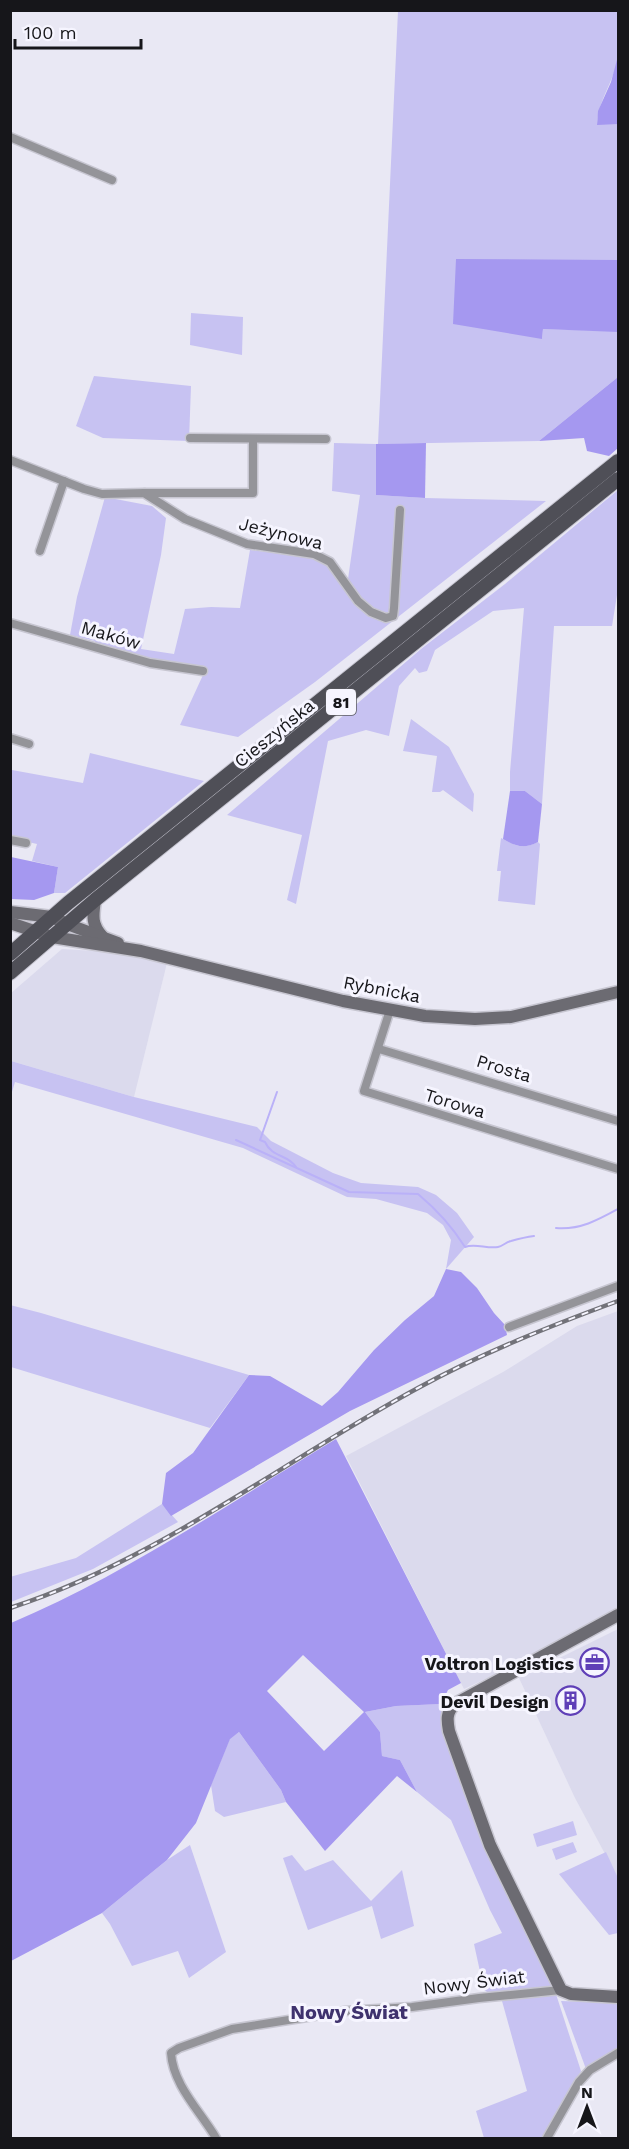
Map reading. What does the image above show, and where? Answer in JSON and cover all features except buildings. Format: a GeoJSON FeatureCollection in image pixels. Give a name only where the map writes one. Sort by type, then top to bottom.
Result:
{"type":"FeatureCollection","features":[{"type":"Feature","properties":{"kind":"main road","name":"Cieszyńska"},"geometry":{"type":"LineString","coordinates":[[10,954],[51,917],[618,462]]}},
{"type":"Feature","properties":{"kind":"main road","name":"Cieszyńska"},"geometry":{"type":"LineString","coordinates":[[10,973],[95,900],[618,479]]}},
{"type":"Feature","properties":{"kind":"street"},"geometry":{"type":"LineString","coordinates":[[10,137],[112,180]]}},
{"type":"Feature","properties":{"kind":"street"},"geometry":{"type":"LineString","coordinates":[[190,438],[326,439]]}},
{"type":"Feature","properties":{"kind":"street"},"geometry":{"type":"LineString","coordinates":[[10,460],[102,494],[253,493],[253,439]]}},
{"type":"Feature","properties":{"kind":"street"},"geometry":{"type":"LineString","coordinates":[[40,551],[64,481]]}},
{"type":"Feature","properties":{"kind":"street","name":"Jeżynowa"},"geometry":{"type":"LineString","coordinates":[[144,493],[185,519],[214,532],[247,544],[314,554],[330,562],[358,601],[371,612],[386,618],[393,616],[400,510]]}},
{"type":"Feature","properties":{"kind":"street","name":"Maków"},"geometry":{"type":"LineString","coordinates":[[10,623],[150,663],[204,671]]}},
{"type":"Feature","properties":{"kind":"street"},"geometry":{"type":"LineString","coordinates":[[10,738],[28,744]]}},
{"type":"Feature","properties":{"kind":"street"},"geometry":{"type":"LineString","coordinates":[[10,840],[26,843]]}},
{"type":"Feature","properties":{"kind":"street"},"geometry":{"type":"LineString","coordinates":[[95,900],[93,920],[103,937]]}},
{"type":"Feature","properties":{"kind":"street","name":"Rybnicka"},"geometry":{"type":"LineString","coordinates":[[10,912],[51,917],[141,951]]}},
{"type":"Feature","properties":{"kind":"street","name":"Rybnicka"},"geometry":{"type":"LineString","coordinates":[[10,923],[52,937],[141,951],[333,999],[449,1018],[495,1018],[541,1011],[618,992]]}},
{"type":"Feature","properties":{"kind":"street","name":"Torowa"},"geometry":{"type":"LineString","coordinates":[[390,1010],[364,1091],[618,1169]]}},
{"type":"Feature","properties":{"kind":"street","name":"Prosta"},"geometry":{"type":"LineString","coordinates":[[379,1049],[618,1120]]}},
{"type":"Feature","properties":{"kind":"street"},"geometry":{"type":"LineString","coordinates":[[509,1328],[618,1286]]}},
{"type":"Feature","properties":{"kind":"street","name":"Nowy Świat"},"geometry":{"type":"LineString","coordinates":[[561,1990],[489,1845],[450,1731],[448,1713],[455,1704],[618,1615]]}},
{"type":"Feature","properties":{"kind":"street","name":"Nowy Świat"},"geometry":{"type":"LineString","coordinates":[[216,2139],[188,2098],[172,2062],[171,2053],[232,2029],[345,2011],[412,2007],[561,1990],[571,1994],[618,1997]]}},
{"type":"Feature","properties":{"kind":"street"},"geometry":{"type":"LineString","coordinates":[[547,2139],[579,2082],[590,2070],[618,2053]]}},
{"type":"Feature","properties":{"kind":"shaded area"},"geometry":{"type":"Polygon","coordinates":[[[398,11],[618,11],[618,58],[600,107],[597,124],[618,124],[618,331],[618,377],[539,441],[378,444],[398,11]],[[456,259],[542,339],[543,329],[618,331],[456,259]]]}},
{"type":"Feature","properties":{"kind":"shaded area"},"geometry":{"type":"Polygon","coordinates":[[[618,56],[618,124],[597,125],[598,111],[611,82],[618,56]]]}},
{"type":"Feature","properties":{"kind":"shaded area"},"geometry":{"type":"Polygon","coordinates":[[[456,259],[618,260],[618,332],[543,329],[542,339],[453,324],[456,259]]]}},
{"type":"Feature","properties":{"kind":"shaded area"},"geometry":{"type":"Polygon","coordinates":[[[191,313],[243,317],[242,355],[190,345],[191,313]]]}},
{"type":"Feature","properties":{"kind":"shaded area"},"geometry":{"type":"Polygon","coordinates":[[[94,376],[191,386],[189,441],[103,438],[76,426],[94,376]]]}},
{"type":"Feature","properties":{"kind":"shaded area"},"geometry":{"type":"Polygon","coordinates":[[[618,377],[618,448],[609,456],[587,451],[584,438],[539,441],[618,377]]]}},
{"type":"Feature","properties":{"kind":"shaded area"},"geometry":{"type":"Polygon","coordinates":[[[334,443],[376,444],[376,495],[546,501],[315,682],[238,737],[180,725],[203,675],[90,651],[95,641],[70,635],[77,597],[105,497],[152,506],[166,518],[161,555],[141,649],[174,654],[185,609],[240,608],[250,550],[316,557],[348,579],[360,495],[332,491],[334,443]]]}},
{"type":"Feature","properties":{"kind":"shaded area"},"geometry":{"type":"Polygon","coordinates":[[[426,443],[425,498],[376,495],[376,444],[426,443]]]}},
{"type":"Feature","properties":{"kind":"shaded area"},"geometry":{"type":"Polygon","coordinates":[[[618,490],[618,595],[612,626],[554,626],[542,804],[525,791],[510,791],[524,608],[493,611],[435,650],[427,671],[419,673],[415,668],[399,686],[389,736],[366,730],[328,741],[296,904],[287,900],[302,835],[227,815],[421,649],[505,584],[618,490]]]}},
{"type":"Feature","properties":{"kind":"shaded area"},"geometry":{"type":"Polygon","coordinates":[[[411,719],[449,747],[474,794],[473,812],[443,790],[432,792],[437,756],[403,751],[411,719]]]}},
{"type":"Feature","properties":{"kind":"shaded area"},"geometry":{"type":"Polygon","coordinates":[[[90,753],[204,781],[65,893],[54,893],[58,867],[32,861],[37,844],[11,838],[10,778],[12,770],[83,783],[90,753]]]}},
{"type":"Feature","properties":{"kind":"shaded area"},"geometry":{"type":"Polygon","coordinates":[[[510,791],[525,791],[542,804],[538,842],[529,846],[512,844],[503,839],[510,791]]]}},
{"type":"Feature","properties":{"kind":"shaded area"},"geometry":{"type":"Polygon","coordinates":[[[501,838],[519,846],[538,842],[540,844],[535,905],[498,901],[501,871],[497,871],[501,838]]]}},
{"type":"Feature","properties":{"kind":"shaded area"},"geometry":{"type":"Polygon","coordinates":[[[11,857],[58,867],[54,893],[34,900],[11,899],[11,857]]]}},
{"type":"Feature","properties":{"kind":"shaded area"},"geometry":{"type":"Polygon","coordinates":[[[62,949],[112,952],[167,963],[134,1097],[11,1061],[10,994],[62,949]]]}},
{"type":"Feature","properties":{"kind":"shaded area"},"geometry":{"type":"Polygon","coordinates":[[[11,1061],[134,1097],[257,1127],[271,1141],[333,1173],[361,1183],[418,1187],[436,1195],[457,1213],[474,1237],[446,1269],[451,1240],[443,1225],[427,1213],[376,1199],[347,1197],[243,1148],[15,1082],[11,1095],[11,1061]]]}},
{"type":"Feature","properties":{"kind":"shaded area"},"geometry":{"type":"Polygon","coordinates":[[[446,1269],[461,1272],[477,1288],[505,1325],[507,1335],[350,1411],[171,1516],[162,1504],[166,1473],[193,1453],[249,1375],[270,1376],[322,1406],[338,1392],[374,1350],[434,1296],[446,1269]]]}},
{"type":"Feature","properties":{"kind":"shaded area"},"geometry":{"type":"Polygon","coordinates":[[[10,1305],[249,1375],[210,1428],[11,1367],[10,1305]]]}},
{"type":"Feature","properties":{"kind":"shaded area"},"geometry":{"type":"Polygon","coordinates":[[[618,1311],[618,1607],[513,1666],[464,1689],[346,1456],[503,1372],[577,1326],[618,1311]]]}},
{"type":"Feature","properties":{"kind":"shaded area"},"geometry":{"type":"Polygon","coordinates":[[[336,1439],[461,1683],[448,1690],[441,1704],[396,1706],[365,1712],[380,1732],[382,1756],[400,1760],[417,1792],[397,1776],[325,1851],[286,1802],[281,1790],[239,1732],[230,1739],[196,1823],[167,1860],[102,1913],[11,1961],[11,1623],[135,1561],[336,1439]],[[303,1655],[267,1691],[324,1751],[364,1712],[303,1655]]]}},
{"type":"Feature","properties":{"kind":"shaded area"},"geometry":{"type":"Polygon","coordinates":[[[162,1504],[178,1522],[93,1569],[11,1602],[10,1577],[76,1558],[162,1504]]]}},
{"type":"Feature","properties":{"kind":"shaded area"},"geometry":{"type":"Polygon","coordinates":[[[618,1629],[618,1878],[575,1798],[519,1678],[618,1629]]]}},
{"type":"Feature","properties":{"kind":"shaded area"},"geometry":{"type":"Polygon","coordinates":[[[441,1704],[443,1726],[554,1988],[581,2071],[542,2138],[484,2138],[476,2111],[527,2091],[502,2001],[484,1990],[474,1944],[502,1933],[451,1820],[417,1792],[400,1760],[382,1756],[380,1732],[365,1712],[396,1706],[441,1704]]]}},
{"type":"Feature","properties":{"kind":"shaded area"},"geometry":{"type":"Polygon","coordinates":[[[239,1732],[281,1790],[286,1802],[224,1817],[215,1811],[211,1785],[230,1738],[239,1732]]]}},
{"type":"Feature","properties":{"kind":"shaded area"},"geometry":{"type":"Polygon","coordinates":[[[573,1821],[577,1835],[537,1847],[533,1834],[573,1821]]]}},
{"type":"Feature","properties":{"kind":"shaded area"},"geometry":{"type":"Polygon","coordinates":[[[573,1842],[577,1852],[556,1860],[552,1849],[573,1842]]]}},
{"type":"Feature","properties":{"kind":"shaded area"},"geometry":{"type":"Polygon","coordinates":[[[190,1845],[226,1952],[189,1978],[178,1951],[132,1966],[102,1913],[167,1860],[190,1845]]]}},
{"type":"Feature","properties":{"kind":"shaded area"},"geometry":{"type":"Polygon","coordinates":[[[606,1852],[618,1878],[618,1933],[609,1935],[559,1874],[606,1852]]]}},
{"type":"Feature","properties":{"kind":"shaded area"},"geometry":{"type":"Polygon","coordinates":[[[292,1855],[305,1871],[333,1860],[371,1901],[402,1870],[414,1926],[381,1939],[372,1906],[308,1930],[283,1858],[292,1855]]]}},
{"type":"Feature","properties":{"kind":"shaded area"},"geometry":{"type":"Polygon","coordinates":[[[561,2001],[618,2003],[618,2050],[586,2069],[561,2001]]]}},
{"type":"Feature","properties":{"kind":"waterway"},"geometry":{"type":"LineString","coordinates":[[277,1092],[260,1140],[296,1167]]}},
{"type":"Feature","properties":{"kind":"waterway"},"geometry":{"type":"LineString","coordinates":[[236,1140],[349,1192],[418,1194],[444,1219],[465,1247],[498,1247],[534,1236]]}},
{"type":"Feature","properties":{"kind":"waterway"},"geometry":{"type":"LineString","coordinates":[[556,1228],[581,1226],[618,1209]]}},
{"type":"Feature","properties":{"kind":"railway"},"geometry":{"type":"LineString","coordinates":[[10,1608],[64,1588],[169,1537],[368,1416],[442,1375],[516,1341],[618,1301]]}},
{"type":"Feature","properties":{"kind":"place","name":"Voltron Logistics"},"geometry":{"type":"Point","coordinates":[595,1663]}},
{"type":"Feature","properties":{"kind":"place","name":"Devil Design"},"geometry":{"type":"Point","coordinates":[570,1701]}},
{"type":"Feature","properties":{"kind":"district","name":"Nowy Świat"},"geometry":{"type":"Point","coordinates":[349,2012]}}]}
